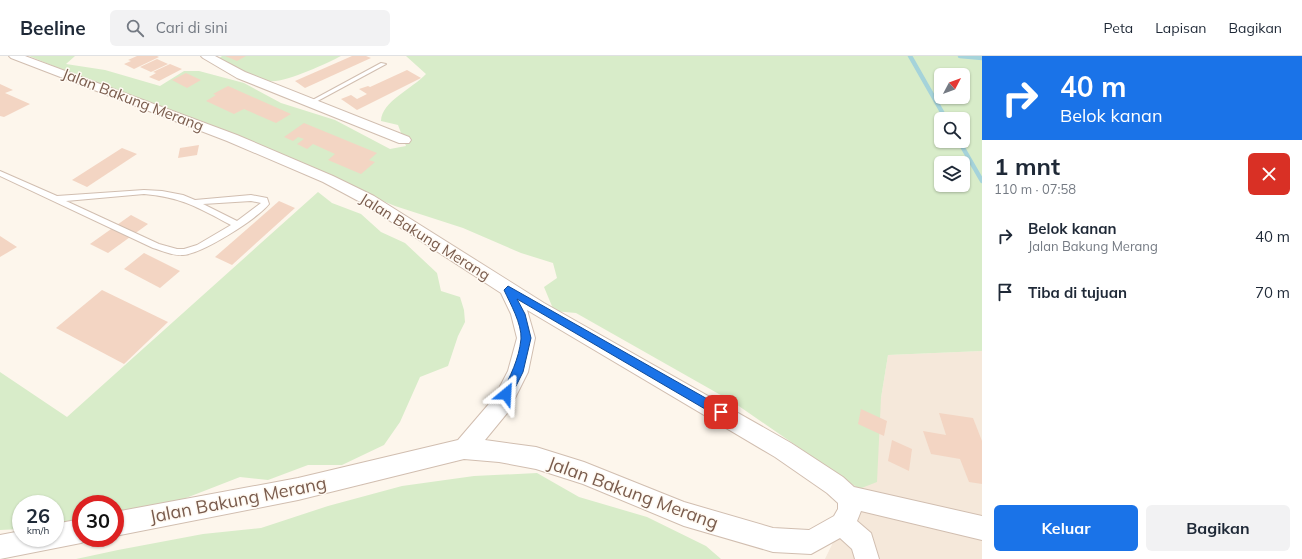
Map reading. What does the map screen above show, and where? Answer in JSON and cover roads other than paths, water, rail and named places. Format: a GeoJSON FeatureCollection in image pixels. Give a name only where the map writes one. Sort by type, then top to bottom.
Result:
{"type":"FeatureCollection","features":[{"type":"Feature","properties":{"kind":"street","name":"Jalan Bakung Merang"},"geometry":{"type":"LineString","coordinates":[[15,56],[232,138],[328,179],[369,200],[508,290],[783,450],[835,484],[848,497]]}},
{"type":"Feature","properties":{"kind":"street"},"geometry":{"type":"LineString","coordinates":[[207,56],[241,75],[404,140]]}},
{"type":"Feature","properties":{"kind":"street"},"geometry":{"type":"LineString","coordinates":[[464,449],[501,406],[518,372],[526,338],[520,314],[508,290]]}},
{"type":"Feature","properties":{"kind":"street","name":"Jalan Bakung Merang"},"geometry":{"type":"LineString","coordinates":[[124,522],[298,489],[464,449],[499,452],[536,458],[584,473],[684,514],[773,540],[811,542],[842,524]]}},
{"type":"Feature","properties":{"kind":"street"},"geometry":{"type":"LineString","coordinates":[[867,559],[862,542],[842,524],[849,512],[848,497],[982,528]]}},
{"type":"Feature","properties":{"kind":"street"},"geometry":{"type":"LineString","coordinates":[[0,547],[12,545]]}},
{"type":"Feature","properties":{"kind":"lane"},"geometry":{"type":"LineString","coordinates":[[310,103],[383,64]]}},
{"type":"Feature","properties":{"kind":"lane"},"geometry":{"type":"LineString","coordinates":[[0,173],[156,246],[178,252],[187,252],[210,242],[237,225],[265,204],[264,200],[251,198],[195,202]]}},
{"type":"Feature","properties":{"kind":"lane"},"geometry":{"type":"LineString","coordinates":[[56,199],[144,192],[162,193],[180,196],[195,202],[237,225]]}},
{"type":"Feature","properties":{"kind":"waterway"},"geometry":{"type":"LineString","coordinates":[[910,56],[942,112]]}},
{"type":"Feature","properties":{"kind":"waterway"},"geometry":{"type":"LineString","coordinates":[[960,56],[982,58]]}},
{"type":"Feature","properties":{"kind":"waterway"},"geometry":{"type":"LineString","coordinates":[[963,148],[982,181]]}}]}
